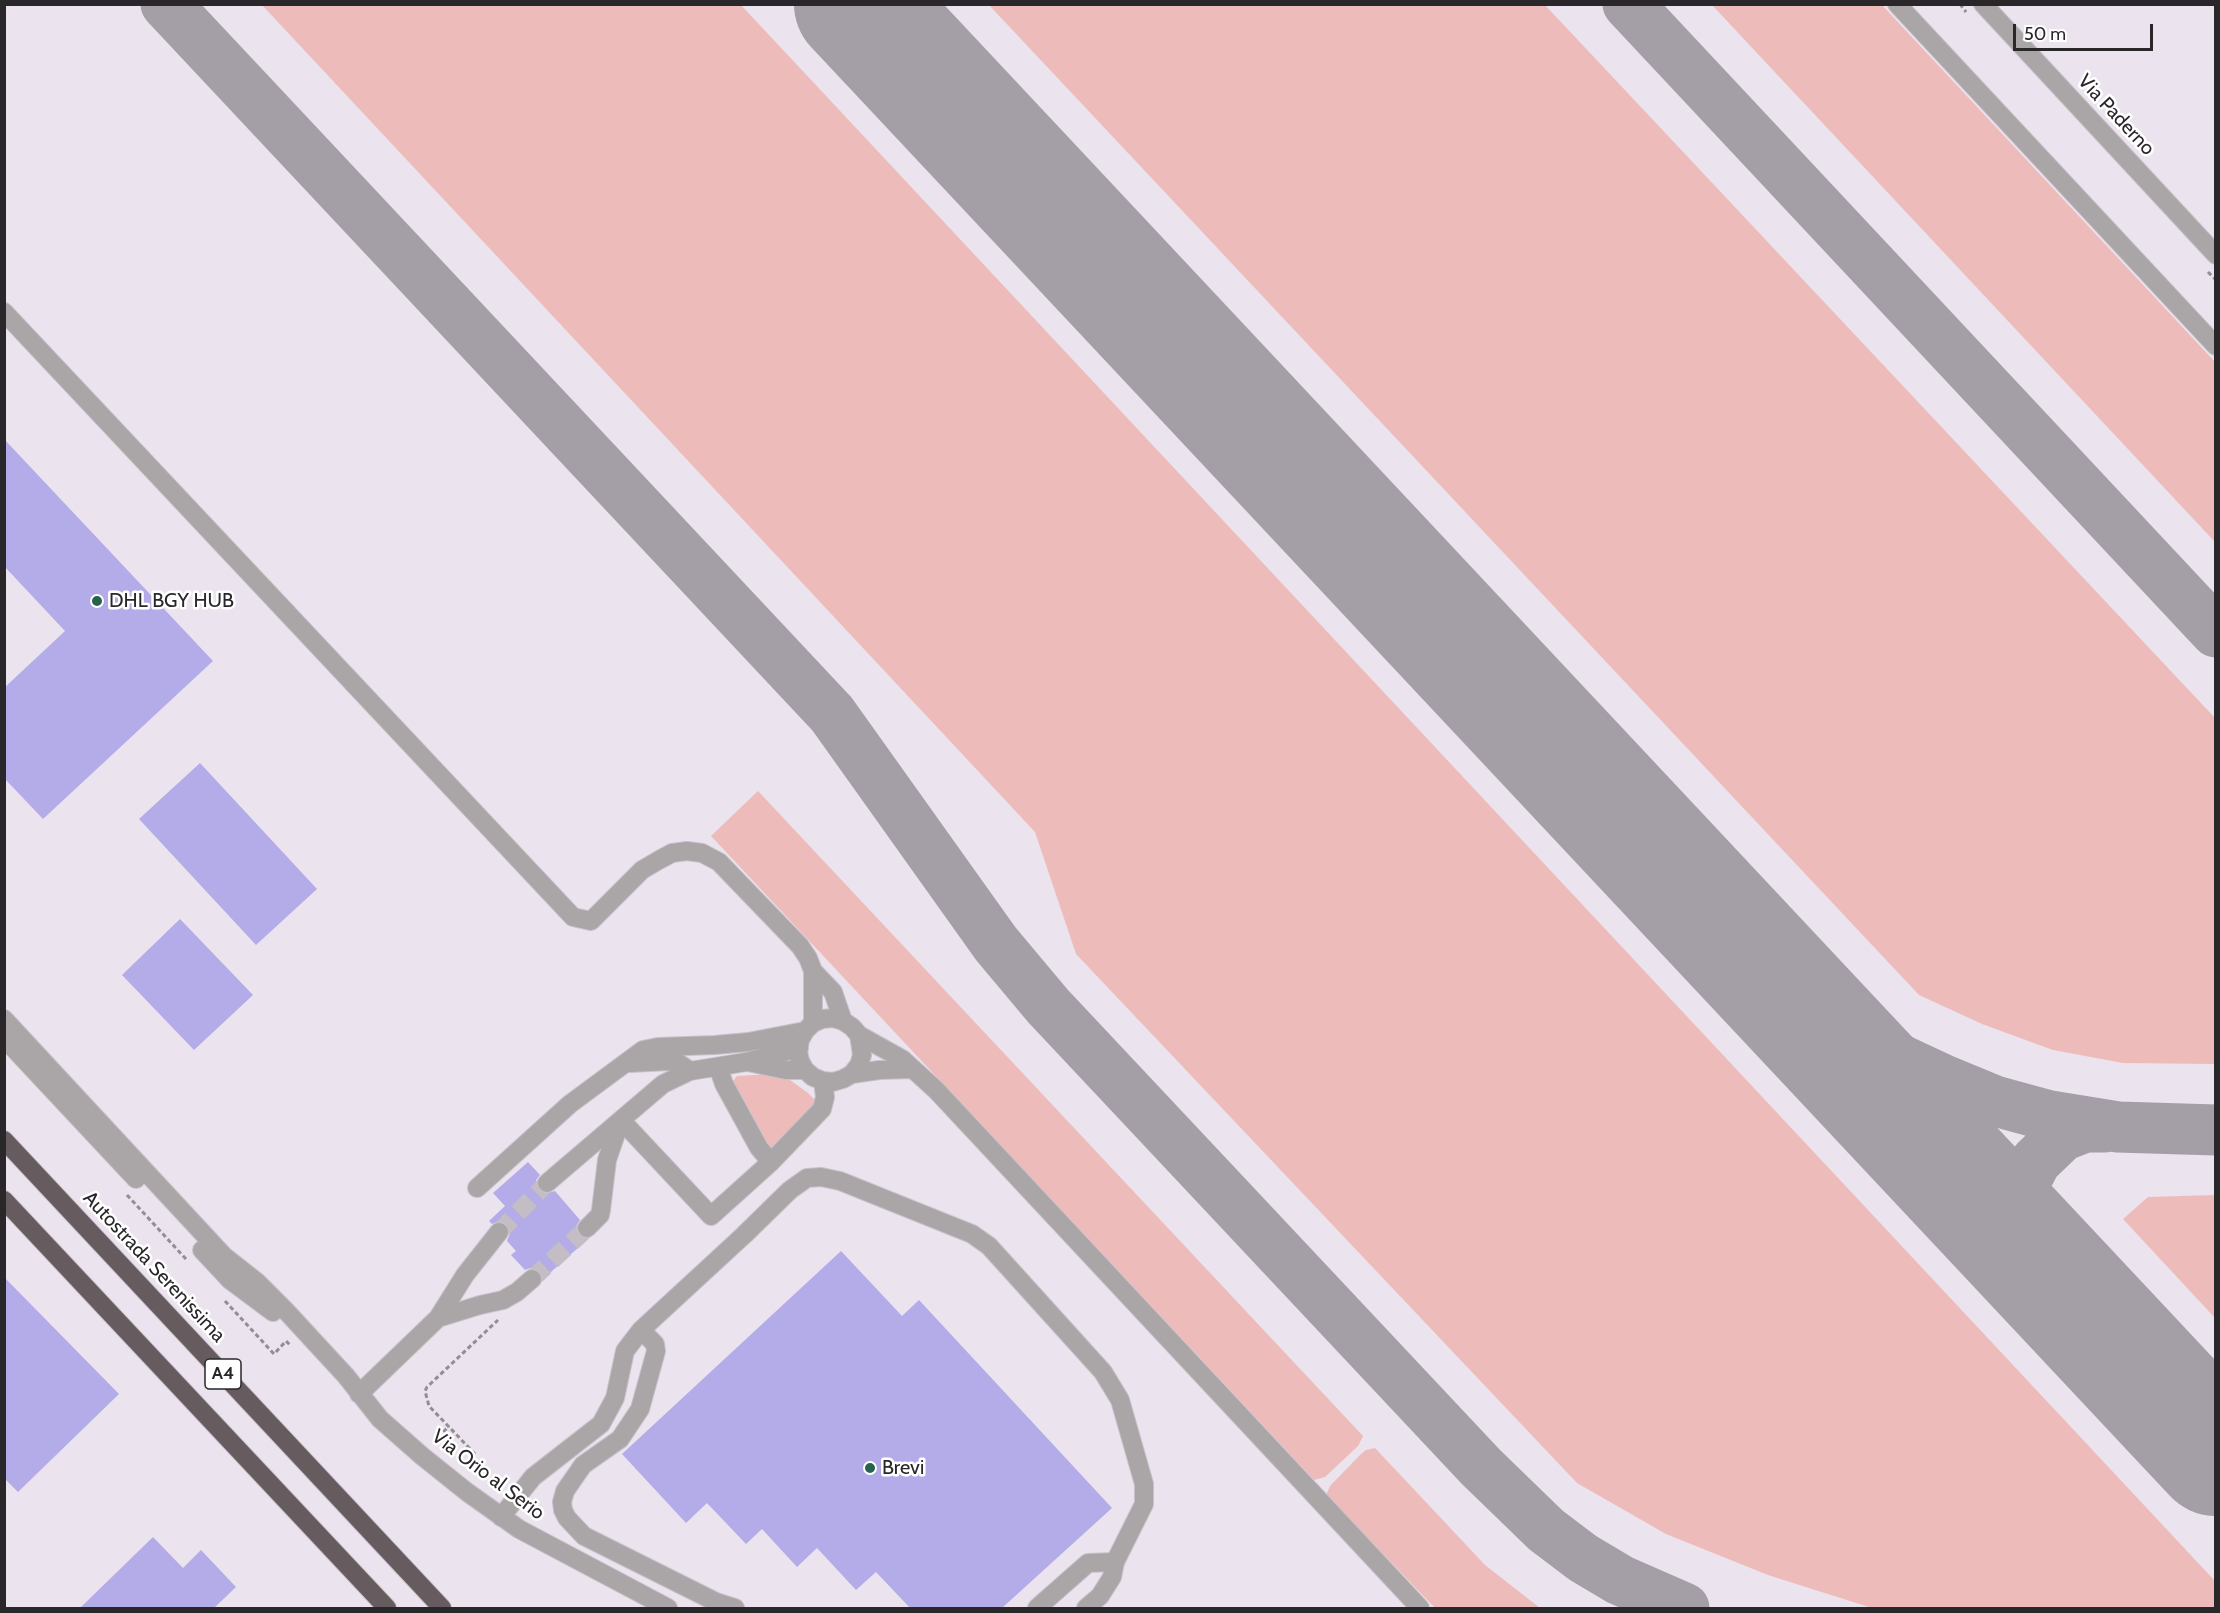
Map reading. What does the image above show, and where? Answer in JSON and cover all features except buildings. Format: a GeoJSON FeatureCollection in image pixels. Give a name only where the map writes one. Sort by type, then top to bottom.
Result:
{"type":"FeatureCollection","features":[{"type":"Feature","properties":{"kind":"highway","name":"Autostrada Serenissima"},"geometry":{"type":"LineString","coordinates":[[4,1140],[442,1608]]}},
{"type":"Feature","properties":{"kind":"highway","name":"A4"},"geometry":{"type":"LineString","coordinates":[[4,1200],[387,1608]]}},
{"type":"Feature","properties":{"kind":"street"},"geometry":{"type":"LineString","coordinates":[[1897,4],[2216,346]]}},
{"type":"Feature","properties":{"kind":"street","name":"Via Paderno"},"geometry":{"type":"LineString","coordinates":[[1983,4],[2216,255]]}},
{"type":"Feature","properties":{"kind":"street"},"geometry":{"type":"LineString","coordinates":[[4,312],[573,917],[591,921],[642,870],[672,853],[687,851],[702,854],[719,862],[800,946],[813,971],[833,992],[843,1021]]}},
{"type":"Feature","properties":{"kind":"street"},"geometry":{"type":"LineString","coordinates":[[813,971],[800,1061],[813,1077],[833,1082],[852,1074],[913,1069]]}},
{"type":"Feature","properties":{"kind":"street"},"geometry":{"type":"LineString","coordinates":[[547,1183],[663,1084],[690,1071],[746,1062],[805,1034],[822,1019],[833,1018],[843,1021],[859,1035],[902,1059],[944,1099],[1420,1608]]}},
{"type":"Feature","properties":{"kind":"street"},"geometry":{"type":"LineString","coordinates":[[4,1019],[224,1256],[257,1282],[286,1311],[346,1376],[359,1394]]}},
{"type":"Feature","properties":{"kind":"street"},"geometry":{"type":"LineString","coordinates":[[477,1188],[570,1104],[643,1050],[658,1047],[748,1042],[805,1034]]}},
{"type":"Feature","properties":{"kind":"street"},"geometry":{"type":"LineString","coordinates":[[852,1074],[859,1065],[862,1055],[859,1035]]}},
{"type":"Feature","properties":{"kind":"street"},"geometry":{"type":"LineString","coordinates":[[4,1038],[230,1280],[264,1304],[338,1379],[359,1394]]}},
{"type":"Feature","properties":{"kind":"street"},"geometry":{"type":"LineString","coordinates":[[622,1064],[648,1060],[669,1061],[680,1064],[690,1071]]}},
{"type":"Feature","properties":{"kind":"street"},"geometry":{"type":"LineString","coordinates":[[746,1062],[786,1070],[806,1070]]}},
{"type":"Feature","properties":{"kind":"street"},"geometry":{"type":"LineString","coordinates":[[718,1067],[724,1084],[759,1148],[771,1162]]}},
{"type":"Feature","properties":{"kind":"street"},"geometry":{"type":"LineString","coordinates":[[621,1120],[711,1216],[771,1162],[822,1109],[825,1097],[823,1081]]}},
{"type":"Feature","properties":{"kind":"street"},"geometry":{"type":"LineString","coordinates":[[587,1228],[600,1215],[607,1160],[621,1120]]}},
{"type":"Feature","properties":{"kind":"street"},"geometry":{"type":"LineString","coordinates":[[501,1517],[533,1477],[602,1424],[615,1398],[625,1352],[641,1330],[790,1190],[807,1178],[821,1177],[840,1181],[972,1234],[989,1246],[1103,1372],[1120,1400],[1144,1484],[1144,1504],[1115,1562],[1112,1577],[1100,1596],[1086,1608]]}},
{"type":"Feature","properties":{"kind":"street"},"geometry":{"type":"LineString","coordinates":[[359,1394],[438,1318],[465,1275],[499,1232]]}},
{"type":"Feature","properties":{"kind":"street"},"geometry":{"type":"LineString","coordinates":[[438,1318],[503,1300],[532,1279]]}},
{"type":"Feature","properties":{"kind":"street"},"geometry":{"type":"LineString","coordinates":[[641,1330],[655,1344],[656,1351],[640,1409],[620,1438],[583,1465],[565,1491],[562,1502],[563,1510],[567,1518],[584,1536],[716,1602],[735,1608]]}},
{"type":"Feature","properties":{"kind":"street","name":"Via Orio al Serio"},"geometry":{"type":"LineString","coordinates":[[359,1394],[380,1419],[422,1456],[501,1517],[579,1563],[668,1608]]}},
{"type":"Feature","properties":{"kind":"street"},"geometry":{"type":"LineString","coordinates":[[1037,1608],[1088,1563],[1115,1562]]}},
{"type":"Feature","properties":{"kind":"path"},"geometry":{"type":"LineString","coordinates":[[119,1187],[192,1266]]}},
{"type":"Feature","properties":{"kind":"path"},"geometry":{"type":"LineString","coordinates":[[225,1301],[274,1353],[286,1341]]}},
{"type":"Feature","properties":{"kind":"path"},"geometry":{"type":"LineString","coordinates":[[475,1454],[429,1406],[426,1397],[427,1387],[500,1318]]}},
{"type":"Feature","properties":{"kind":"path"},"geometry":{"type":"LineString","coordinates":[[432,1444],[449,1426]]}},
{"type":"Feature","properties":{"kind":"shaded area"},"geometry":{"type":"Polygon","coordinates":[[[262,5],[741,5],[2215,1581],[2215,1608],[1872,1608],[1768,1575],[1666,1534],[1577,1483],[1076,954],[1035,832],[262,5]]]}},
{"type":"Feature","properties":{"kind":"shaded area"},"geometry":{"type":"Polygon","coordinates":[[[989,5],[1545,5],[2215,718],[2215,1064],[2123,1063],[2053,1050],[1982,1024],[1919,995],[989,5]]]}},
{"type":"Feature","properties":{"kind":"shaded area"},"geometry":{"type":"Polygon","coordinates":[[[1712,5],[1882,5],[2215,362],[2215,542],[1712,5]]]}},
{"type":"Feature","properties":{"kind":"shaded area"},"geometry":{"type":"Polygon","coordinates":[[[758,791],[1363,1436],[1358,1446],[1325,1477],[1314,1480],[711,836],[758,791]]]}},
{"type":"Feature","properties":{"kind":"shaded area"},"geometry":{"type":"Polygon","coordinates":[[[770,1074],[790,1080],[814,1099],[814,1104],[776,1146],[771,1147],[732,1082],[737,1076],[770,1074]]]}},
{"type":"Feature","properties":{"kind":"shaded area"},"geometry":{"type":"Polygon","coordinates":[[[2216,1195],[2215,1318],[2123,1219],[2148,1197],[2216,1195]]]}},
{"type":"Feature","properties":{"kind":"shaded area"},"geometry":{"type":"Polygon","coordinates":[[[1375,1448],[1485,1565],[1540,1608],[1435,1608],[1326,1495],[1330,1486],[1361,1454],[1375,1448]]]}},
{"type":"Feature","properties":{"kind":"taxiway"},"geometry":{"type":"LineString","coordinates":[[166,4],[832,714],[996,944],[1048,1006],[1481,1467],[1546,1530],[1583,1558],[1620,1580],[1684,1608]]}},
{"type":"Feature","properties":{"kind":"taxiway"},"geometry":{"type":"LineString","coordinates":[[1628,4],[2216,632]]}},
{"type":"Feature","properties":{"kind":"taxiway"},"geometry":{"type":"LineString","coordinates":[[1738,943],[1866,1040],[1899,1059],[1995,1101],[2050,1116],[2118,1127],[2216,1130]]}},
{"type":"Feature","properties":{"kind":"taxiway"},"geometry":{"type":"LineString","coordinates":[[2035,1260],[2026,1229],[2023,1197],[2027,1178],[2036,1161],[2062,1136],[2085,1127],[2105,1127]]}},
{"type":"Feature","properties":{"kind":"runway"},"geometry":{"type":"LineString","coordinates":[[857,4],[2216,1453]]}},
{"type":"Feature","properties":{"kind":"tunnel"},"geometry":{"type":"LineString","coordinates":[[499,1232],[547,1183]]}},
{"type":"Feature","properties":{"kind":"tunnel"},"geometry":{"type":"LineString","coordinates":[[532,1279],[587,1228]]}},
{"type":"Feature","properties":{"kind":"place","name":"DHL BGY HUB"},"geometry":{"type":"Point","coordinates":[97,601]}},
{"type":"Feature","properties":{"kind":"place","name":"Brevi"},"geometry":{"type":"Point","coordinates":[870,1468]}}]}
